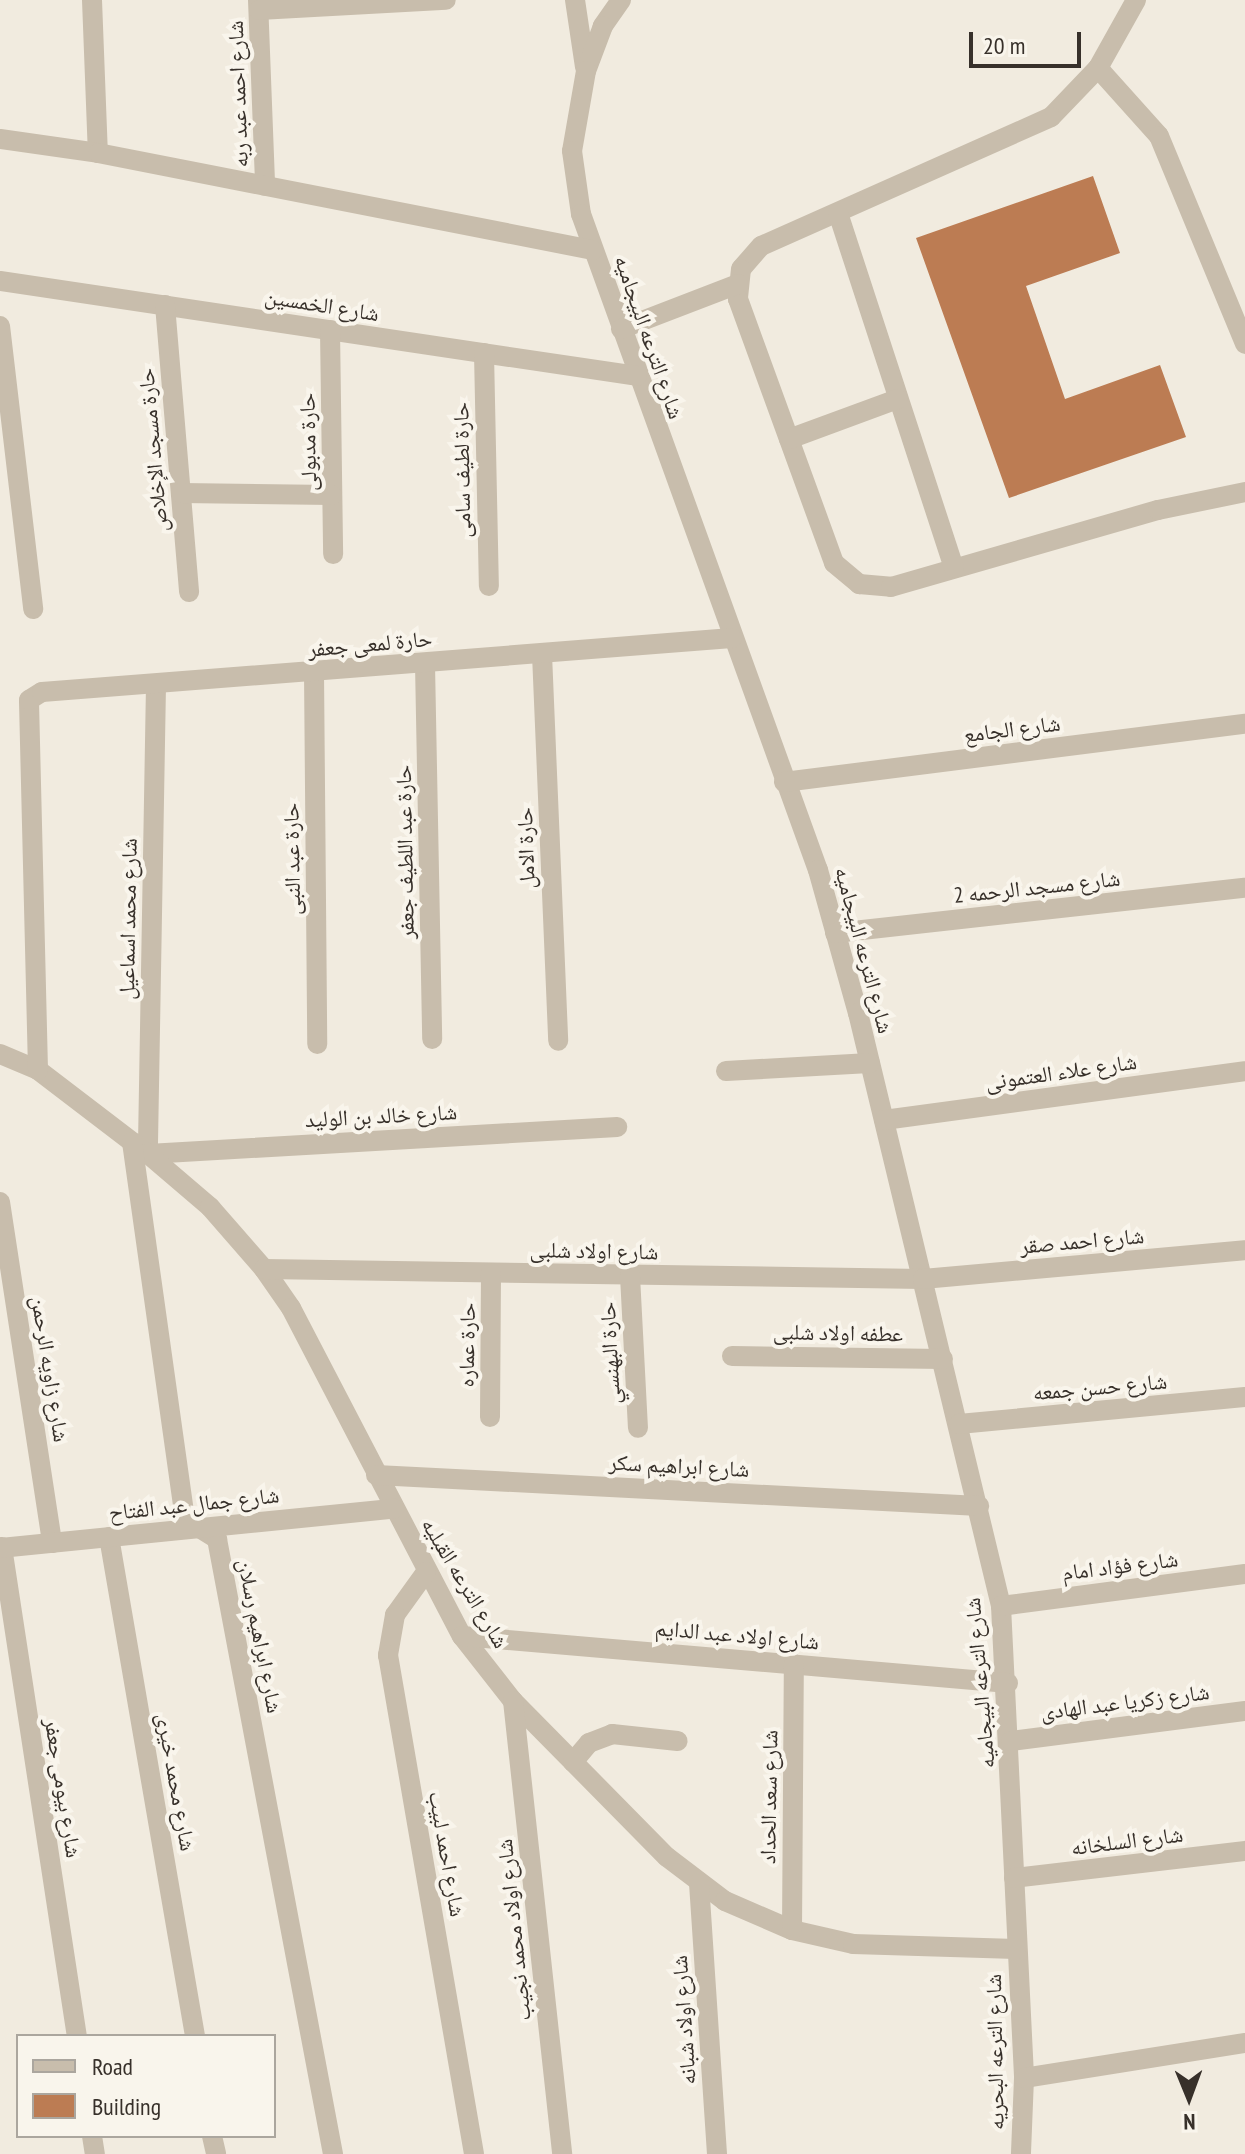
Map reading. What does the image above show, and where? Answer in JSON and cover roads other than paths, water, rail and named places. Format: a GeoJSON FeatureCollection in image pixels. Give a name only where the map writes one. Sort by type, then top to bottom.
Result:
{"type":"FeatureCollection","features":[{"type":"Feature","properties":{"kind":"street"},"geometry":{"type":"LineString","coordinates":[[92,0],[98,153]]}},
{"type":"Feature","properties":{"kind":"street"},"geometry":{"type":"LineString","coordinates":[[258,5],[446,0]]}},
{"type":"Feature","properties":{"kind":"street"},"geometry":{"type":"LineString","coordinates":[[575,0],[586,71]]}},
{"type":"Feature","properties":{"kind":"street","name":"شارع الترعه البيجاميه"},"geometry":{"type":"LineString","coordinates":[[621,0],[603,26],[586,71],[572,151],[593,250],[784,782],[835,933],[870,1063],[1001,1606],[1011,1741],[1016,1949]]}},
{"type":"Feature","properties":{"kind":"street"},"geometry":{"type":"LineString","coordinates":[[1136,0],[1098,68],[1069,102],[1032,129],[761,246],[741,269],[738,299],[834,563],[859,584],[891,587],[1158,510],[1245,492]]}},
{"type":"Feature","properties":{"kind":"street","name":"شارع احمد عبد ربه"},"geometry":{"type":"LineString","coordinates":[[258,5],[265,186]]}},
{"type":"Feature","properties":{"kind":"street"},"geometry":{"type":"LineString","coordinates":[[1098,68],[1159,136],[1245,344]]}},
{"type":"Feature","properties":{"kind":"street"},"geometry":{"type":"LineString","coordinates":[[0,139],[98,153],[593,250]]}},
{"type":"Feature","properties":{"kind":"street"},"geometry":{"type":"LineString","coordinates":[[838,213],[954,567]]}},
{"type":"Feature","properties":{"kind":"street","name":"شارع الخمسين"},"geometry":{"type":"LineString","coordinates":[[0,281],[637,376]]}},
{"type":"Feature","properties":{"kind":"street"},"geometry":{"type":"LineString","coordinates":[[621,329],[738,284]]}},
{"type":"Feature","properties":{"kind":"street","name":"حارة مسجد الإخلاص"},"geometry":{"type":"LineString","coordinates":[[165,305],[189,592]]}},
{"type":"Feature","properties":{"kind":"street"},"geometry":{"type":"LineString","coordinates":[[0,326],[33,609]]}},
{"type":"Feature","properties":{"kind":"street","name":"حارة مدبولى"},"geometry":{"type":"LineString","coordinates":[[330,330],[333,554]]}},
{"type":"Feature","properties":{"kind":"street","name":"حارة لطيف سامى"},"geometry":{"type":"LineString","coordinates":[[484,353],[489,586]]}},
{"type":"Feature","properties":{"kind":"street"},"geometry":{"type":"LineString","coordinates":[[789,439],[898,399]]}},
{"type":"Feature","properties":{"kind":"street"},"geometry":{"type":"LineString","coordinates":[[181,493],[332,495]]}},
{"type":"Feature","properties":{"kind":"street","name":"حارة لمعى جعفر"},"geometry":{"type":"LineString","coordinates":[[38,1070],[29,700],[42,692],[732,638]]}},
{"type":"Feature","properties":{"kind":"street","name":"حارة الامل"},"geometry":{"type":"LineString","coordinates":[[542,654],[558,1041]]}},
{"type":"Feature","properties":{"kind":"street","name":"حارة عبد اللطيف جعفر"},"geometry":{"type":"LineString","coordinates":[[425,664],[432,1039]]}},
{"type":"Feature","properties":{"kind":"street","name":"حارة عبد النبى"},"geometry":{"type":"LineString","coordinates":[[314,672],[317,1044]]}},
{"type":"Feature","properties":{"kind":"street","name":"شارع محمد اسماعيل"},"geometry":{"type":"LineString","coordinates":[[140,1148],[156,685]]}},
{"type":"Feature","properties":{"kind":"street","name":"شارع الجامع"},"geometry":{"type":"LineString","coordinates":[[784,782],[1245,724]]}},
{"type":"Feature","properties":{"kind":"street","name":"شارع مسجد الرحمه 2"},"geometry":{"type":"LineString","coordinates":[[835,933],[1245,888]]}},
{"type":"Feature","properties":{"kind":"street","name":"شارع الترعه القبليه"},"geometry":{"type":"LineString","coordinates":[[0,1054],[38,1070],[140,1148],[210,1207],[264,1269],[291,1308],[462,1636],[513,1701],[699,1883],[725,1901],[792,1930],[853,1944],[1016,1949]]}},
{"type":"Feature","properties":{"kind":"street"},"geometry":{"type":"LineString","coordinates":[[726,1071],[870,1063]]}},
{"type":"Feature","properties":{"kind":"street","name":"شارع علاء العتمونى"},"geometry":{"type":"LineString","coordinates":[[884,1120],[1245,1071]]}},
{"type":"Feature","properties":{"kind":"street","name":"شارع خالد بن الوليد"},"geometry":{"type":"LineString","coordinates":[[140,1148],[617,1127]]}},
{"type":"Feature","properties":{"kind":"street","name":"شارع ابراهيم رسلان"},"geometry":{"type":"LineString","coordinates":[[140,1148],[185,1519],[217,1539],[333,2154]]}},
{"type":"Feature","properties":{"kind":"street","name":"شارع زاويه الرحمن"},"geometry":{"type":"LineString","coordinates":[[0,1202],[52,1543]]}},
{"type":"Feature","properties":{"kind":"street","name":"شارع احمد صقر"},"geometry":{"type":"LineString","coordinates":[[923,1279],[1245,1250]]}},
{"type":"Feature","properties":{"kind":"street","name":"شارع اولاد شلبى"},"geometry":{"type":"LineString","coordinates":[[264,1269],[923,1279]]}},
{"type":"Feature","properties":{"kind":"street","name":"حارة عماره"},"geometry":{"type":"LineString","coordinates":[[490,1417],[491,1273]]}},
{"type":"Feature","properties":{"kind":"street","name":"حارة البهنسي"},"geometry":{"type":"LineString","coordinates":[[630,1276],[638,1428]]}},
{"type":"Feature","properties":{"kind":"street","name":"عطفه اولاد شلبى"},"geometry":{"type":"LineString","coordinates":[[732,1356],[943,1359]]}},
{"type":"Feature","properties":{"kind":"street","name":"شارع حسن جمعه"},"geometry":{"type":"LineString","coordinates":[[959,1424],[1245,1397]]}},
{"type":"Feature","properties":{"kind":"street","name":"شارع ابراهيم سكر"},"geometry":{"type":"LineString","coordinates":[[376,1475],[979,1506]]}},
{"type":"Feature","properties":{"kind":"street","name":"شارع جمال عبد الفتاح"},"geometry":{"type":"LineString","coordinates":[[1,1548],[394,1509]]}},
{"type":"Feature","properties":{"kind":"street","name":"شارع محمد خيرى"},"geometry":{"type":"LineString","coordinates":[[109,1537],[195,2034]]}},
{"type":"Feature","properties":{"kind":"street","name":"شارع بيومى جعفر"},"geometry":{"type":"LineString","coordinates":[[1,1548],[77,2034]]}},
{"type":"Feature","properties":{"kind":"street","name":"شارع احمد لبيب"},"geometry":{"type":"LineString","coordinates":[[426,1572],[395,1615],[388,1655],[474,2154]]}},
{"type":"Feature","properties":{"kind":"street","name":"شارع فؤاد امام"},"geometry":{"type":"LineString","coordinates":[[1001,1606],[1245,1574]]}},
{"type":"Feature","properties":{"kind":"street","name":"شارع اولاد عبد الدايم"},"geometry":{"type":"LineString","coordinates":[[462,1636],[1008,1683]]}},
{"type":"Feature","properties":{"kind":"street","name":"شارع سعد الحداد"},"geometry":{"type":"LineString","coordinates":[[792,1930],[794,1664]]}},
{"type":"Feature","properties":{"kind":"street","name":"شارع اولاد محمد نجيب"},"geometry":{"type":"LineString","coordinates":[[513,1701],[562,2154]]}},
{"type":"Feature","properties":{"kind":"street","name":"شارع زكريا عبد الهادى"},"geometry":{"type":"LineString","coordinates":[[1011,1741],[1245,1711]]}},
{"type":"Feature","properties":{"kind":"street"},"geometry":{"type":"LineString","coordinates":[[573,1762],[589,1743],[612,1734],[678,1741]]}},
{"type":"Feature","properties":{"kind":"street","name":"شارع السلخانه"},"geometry":{"type":"LineString","coordinates":[[1014,1878],[1245,1851]]}},
{"type":"Feature","properties":{"kind":"street","name":"شارع اولاد شبانه"},"geometry":{"type":"LineString","coordinates":[[699,1883],[717,2154]]}},
{"type":"Feature","properties":{"kind":"street","name":"شارع الترعه البحريه"},"geometry":{"type":"LineString","coordinates":[[1016,1949],[1024,2078],[1021,2154]]}},
{"type":"Feature","properties":{"kind":"street"},"geometry":{"type":"LineString","coordinates":[[1024,2078],[1245,2043]]}}]}
